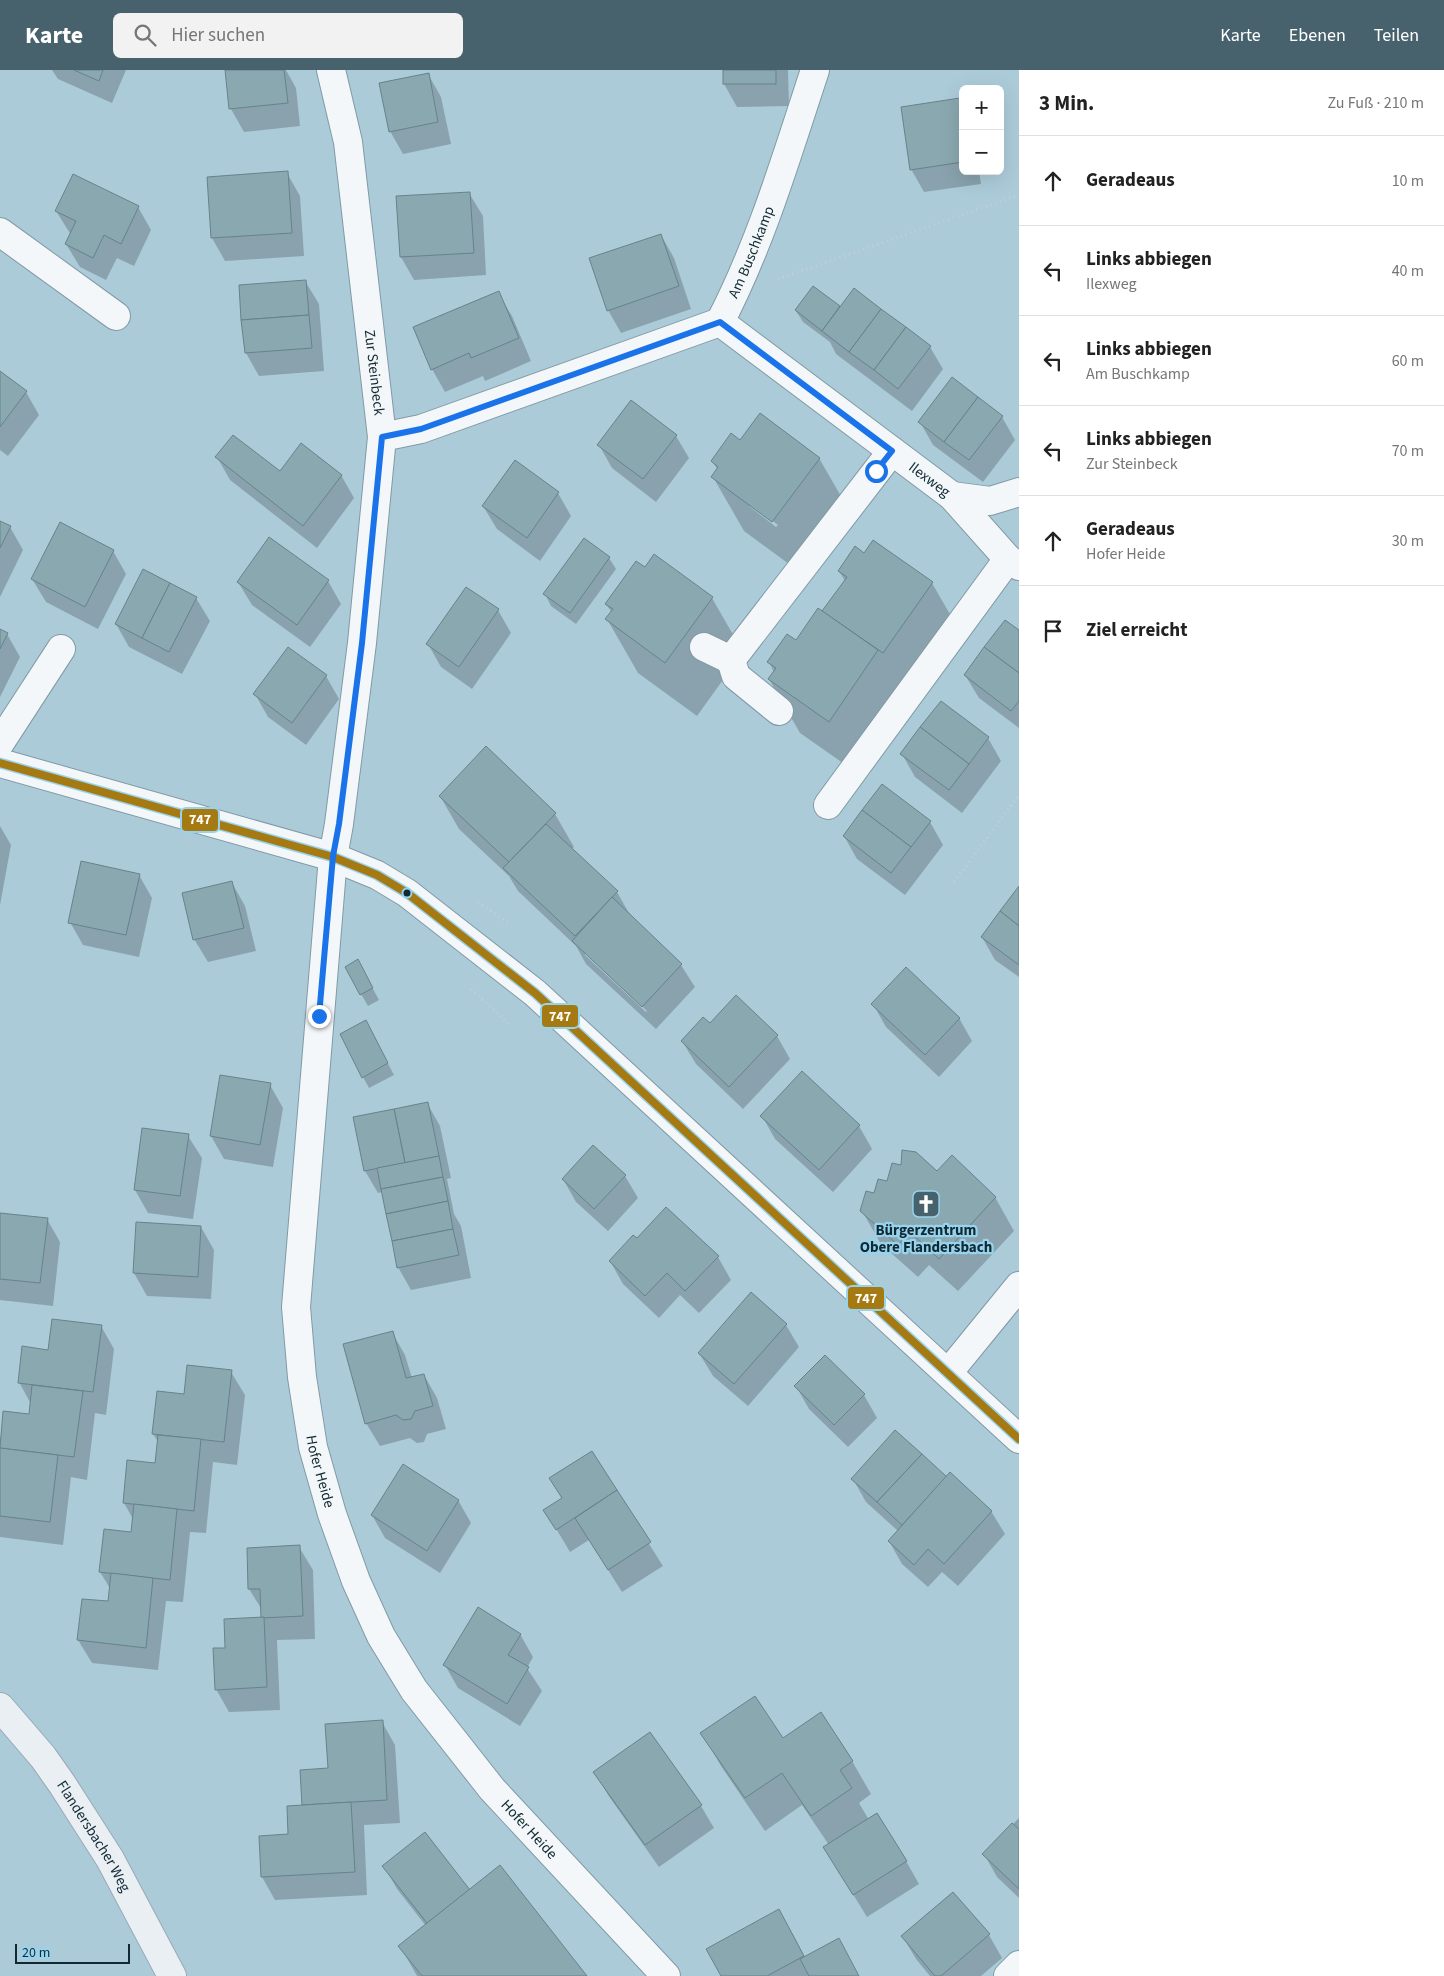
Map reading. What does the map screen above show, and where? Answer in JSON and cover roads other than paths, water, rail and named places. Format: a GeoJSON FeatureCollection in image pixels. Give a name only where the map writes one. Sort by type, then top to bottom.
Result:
{"type":"FeatureCollection","features":[{"type":"Feature","properties":{"kind":"main road","name":"Flandersbacher Weg"},"geometry":{"type":"LineString","coordinates":[[0,1708],[43,1757],[62,1784],[110,1859],[172,1976]]}},
{"type":"Feature","properties":{"kind":"street","name":"Zur Steinbeck"},"geometry":{"type":"LineString","coordinates":[[331,70],[348,142],[382,437],[362,643],[339,824],[333,856]]}},
{"type":"Feature","properties":{"kind":"street","name":"Am Buschkamp"},"geometry":{"type":"LineString","coordinates":[[720,322],[734,294],[782,170],[815,70]]}},
{"type":"Feature","properties":{"kind":"street"},"geometry":{"type":"LineString","coordinates":[[0,232],[116,316]]}},
{"type":"Feature","properties":{"kind":"street"},"geometry":{"type":"LineString","coordinates":[[382,437],[421,429],[720,322]]}},
{"type":"Feature","properties":{"kind":"street","name":"Ilexweg"},"geometry":{"type":"LineString","coordinates":[[720,322],[952,496],[1014,563],[828,805]]}},
{"type":"Feature","properties":{"kind":"street"},"geometry":{"type":"LineString","coordinates":[[731,660],[892,451]]}},
{"type":"Feature","properties":{"kind":"street"},"geometry":{"type":"LineString","coordinates":[[952,496],[990,501],[1019,492]]}},
{"type":"Feature","properties":{"kind":"street"},"geometry":{"type":"LineString","coordinates":[[704,647],[731,660],[736,676],[779,711]]}},
{"type":"Feature","properties":{"kind":"street"},"geometry":{"type":"LineString","coordinates":[[0,743],[61,649]]}},
{"type":"Feature","properties":{"kind":"street"},"geometry":{"type":"LineString","coordinates":[[0,763],[333,856],[377,875],[407,893],[536,993],[1019,1439]]}},
{"type":"Feature","properties":{"kind":"street","name":"Hofer Heide"},"geometry":{"type":"LineString","coordinates":[[333,856],[296,1308],[302,1377],[313,1447],[330,1506],[356,1581],[381,1636],[414,1690],[492,1789],[666,1976]]}},
{"type":"Feature","properties":{"kind":"street"},"geometry":{"type":"LineString","coordinates":[[948,1373],[1019,1286]]}},
{"type":"Feature","properties":{"kind":"street"},"geometry":{"type":"LineString","coordinates":[[1008,1976],[1019,1965]]}},
{"type":"Feature","properties":{"kind":"place","name":"Bürgerzentrum Obere Flandersbach"},"geometry":{"type":"Point","coordinates":[926,1204]}}]}
